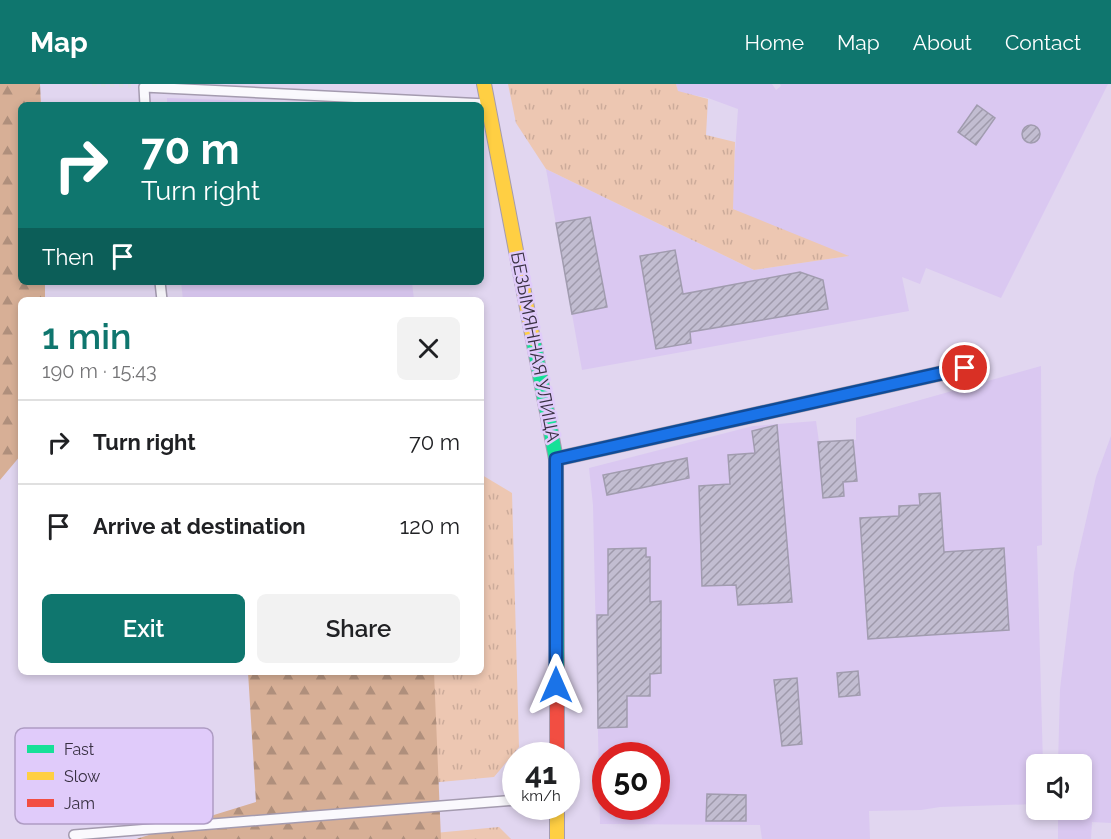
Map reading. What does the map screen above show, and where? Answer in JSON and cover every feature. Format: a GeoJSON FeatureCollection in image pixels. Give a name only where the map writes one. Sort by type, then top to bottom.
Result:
{"type":"FeatureCollection","features":[{"type":"Feature","properties":{"kind":"main road","name":"БЕЗЫМЯННАЯ УЛИЦА"},"geometry":{"type":"LineString","coordinates":[[484,84],[556,459],[557,742]]}},
{"type":"Feature","properties":{"kind":"main road"},"geometry":{"type":"LineString","coordinates":[[556,459],[965,368]]}},
{"type":"Feature","properties":{"kind":"main road"},"geometry":{"type":"LineString","coordinates":[[557,820],[557,839]]}},
{"type":"Feature","properties":{"kind":"lane"},"geometry":{"type":"LineString","coordinates":[[145,102],[144,87],[448,102]]}},
{"type":"Feature","properties":{"kind":"lane"},"geometry":{"type":"LineString","coordinates":[[484,104],[488,104]]}},
{"type":"Feature","properties":{"kind":"lane"},"geometry":{"type":"LineString","coordinates":[[74,836],[502,801]]}},
{"type":"Feature","properties":{"kind":"path"},"geometry":{"type":"LineString","coordinates":[[92,84],[144,87]]}},
{"type":"Feature","properties":{"kind":"shaded area"},"geometry":{"type":"Polygon","coordinates":[[[676,84],[772,84],[776,90],[781,86],[780,84],[1108,84],[1001,298],[926,268],[920,284],[902,277],[909,311],[582,370],[546,169],[754,270],[848,256],[731,210],[738,109],[708,98],[678,92],[676,84]]]}},
{"type":"Feature","properties":{"kind":"shaded area"},"geometry":{"type":"Polygon","coordinates":[[[167,98],[277,102],[167,102],[167,98]]]}},
{"type":"Feature","properties":{"kind":"shaded area"},"geometry":{"type":"Polygon","coordinates":[[[181,285],[412,285],[414,297],[183,297],[181,285]]]}},
{"type":"Feature","properties":{"kind":"shaded area"},"geometry":{"type":"Polygon","coordinates":[[[1041,366],[1042,545],[1037,546],[1043,754],[1026,754],[1026,804],[869,811],[870,839],[762,839],[760,825],[600,824],[600,820],[670,820],[670,742],[598,742],[593,505],[589,468],[753,426],[816,421],[819,442],[856,440],[856,418],[1041,366]]]}},
{"type":"Feature","properties":{"kind":"shaded area"},"geometry":{"type":"Polygon","coordinates":[[[1111,436],[1111,823],[1092,822],[1091,839],[1058,839],[1058,820],[1092,820],[1092,754],[1058,754],[1060,689],[1074,573],[1096,477],[1111,436]]]}},
{"type":"Feature","properties":{"kind":"green space"},"geometry":{"type":"Polygon","coordinates":[[[0,84],[40,84],[41,102],[18,102],[18,285],[45,285],[45,297],[18,297],[18,459],[0,480],[0,84]]]}},
{"type":"Feature","properties":{"kind":"green space"},"geometry":{"type":"Polygon","coordinates":[[[508,84],[676,84],[678,91],[708,99],[706,135],[735,142],[733,209],[849,256],[754,270],[546,169],[516,123],[508,84]]]}},
{"type":"Feature","properties":{"kind":"green space"},"geometry":{"type":"Polygon","coordinates":[[[484,476],[512,493],[519,742],[502,742],[502,767],[494,777],[408,785],[399,675],[484,675],[484,476]]]}},
{"type":"Feature","properties":{"kind":"green space"},"geometry":{"type":"Polygon","coordinates":[[[248,675],[434,675],[441,839],[136,839],[185,824],[213,824],[213,815],[256,802],[248,675]]]}},
{"type":"Feature","properties":{"kind":"green space"},"geometry":{"type":"Polygon","coordinates":[[[499,827],[511,839],[413,839],[413,835],[499,827]]]}},
{"type":"Feature","properties":{"kind":"building"},"geometry":{"type":"Polygon","coordinates":[[[977,105],[995,118],[976,145],[958,132],[977,105]]]}},
{"type":"Feature","properties":{"kind":"building"},"geometry":{"type":"Polygon","coordinates":[[[1031,125],[1037,128],[1040,134],[1037,140],[1031,143],[1025,140],[1022,134],[1025,128],[1031,125]]]}},
{"type":"Feature","properties":{"kind":"building"},"geometry":{"type":"Polygon","coordinates":[[[590,217],[607,307],[572,314],[556,223],[590,217]]]}},
{"type":"Feature","properties":{"kind":"building"},"geometry":{"type":"Polygon","coordinates":[[[675,250],[683,294],[800,272],[823,280],[828,309],[690,332],[691,343],[656,349],[640,256],[675,250]]]}},
{"type":"Feature","properties":{"kind":"building"},"geometry":{"type":"Polygon","coordinates":[[[777,425],[792,602],[738,605],[736,585],[702,586],[699,486],[730,484],[728,455],[755,453],[752,431],[777,425]]]}},
{"type":"Feature","properties":{"kind":"building"},"geometry":{"type":"Polygon","coordinates":[[[853,440],[857,481],[843,482],[844,496],[823,498],[818,442],[853,440]]]}},
{"type":"Feature","properties":{"kind":"building"},"geometry":{"type":"Polygon","coordinates":[[[687,458],[689,478],[607,495],[603,475],[687,458]]]}},
{"type":"Feature","properties":{"kind":"building"},"geometry":{"type":"Polygon","coordinates":[[[940,493],[944,552],[1004,548],[1009,630],[868,639],[860,518],[899,516],[899,506],[920,505],[919,494],[940,493]]]}},
{"type":"Feature","properties":{"kind":"building"},"geometry":{"type":"Polygon","coordinates":[[[646,548],[646,557],[650,557],[650,602],[661,601],[661,673],[650,674],[650,696],[627,696],[627,727],[598,728],[597,615],[608,615],[608,549],[646,548]]]}},
{"type":"Feature","properties":{"kind":"building"},"geometry":{"type":"Polygon","coordinates":[[[858,671],[860,695],[839,697],[837,673],[858,671]]]}},
{"type":"Feature","properties":{"kind":"building"},"geometry":{"type":"Polygon","coordinates":[[[797,678],[802,744],[782,746],[774,680],[797,678]]]}},
{"type":"Feature","properties":{"kind":"building"},"geometry":{"type":"Polygon","coordinates":[[[707,794],[746,795],[746,821],[706,821],[707,794]]]}},
{"type":"Feature","properties":{"kind":"traffic: fast"},"geometry":{"type":"LineString","coordinates":[[533,339],[556,459],[557,675]]}},
{"type":"Feature","properties":{"kind":"traffic: fast"},"geometry":{"type":"LineString","coordinates":[[556,459],[965,368]]}},
{"type":"Feature","properties":{"kind":"traffic: slow"},"geometry":{"type":"LineString","coordinates":[[484,84],[533,339]]}},
{"type":"Feature","properties":{"kind":"traffic: slow"},"geometry":{"type":"LineString","coordinates":[[557,820],[557,839]]}},
{"type":"Feature","properties":{"kind":"traffic: jam"},"geometry":{"type":"LineString","coordinates":[[557,675],[557,742]]}},
{"type":"Feature","properties":{"kind":"route"},"geometry":{"type":"LineString","coordinates":[[556,685],[556,459],[965,368]]}}]}
